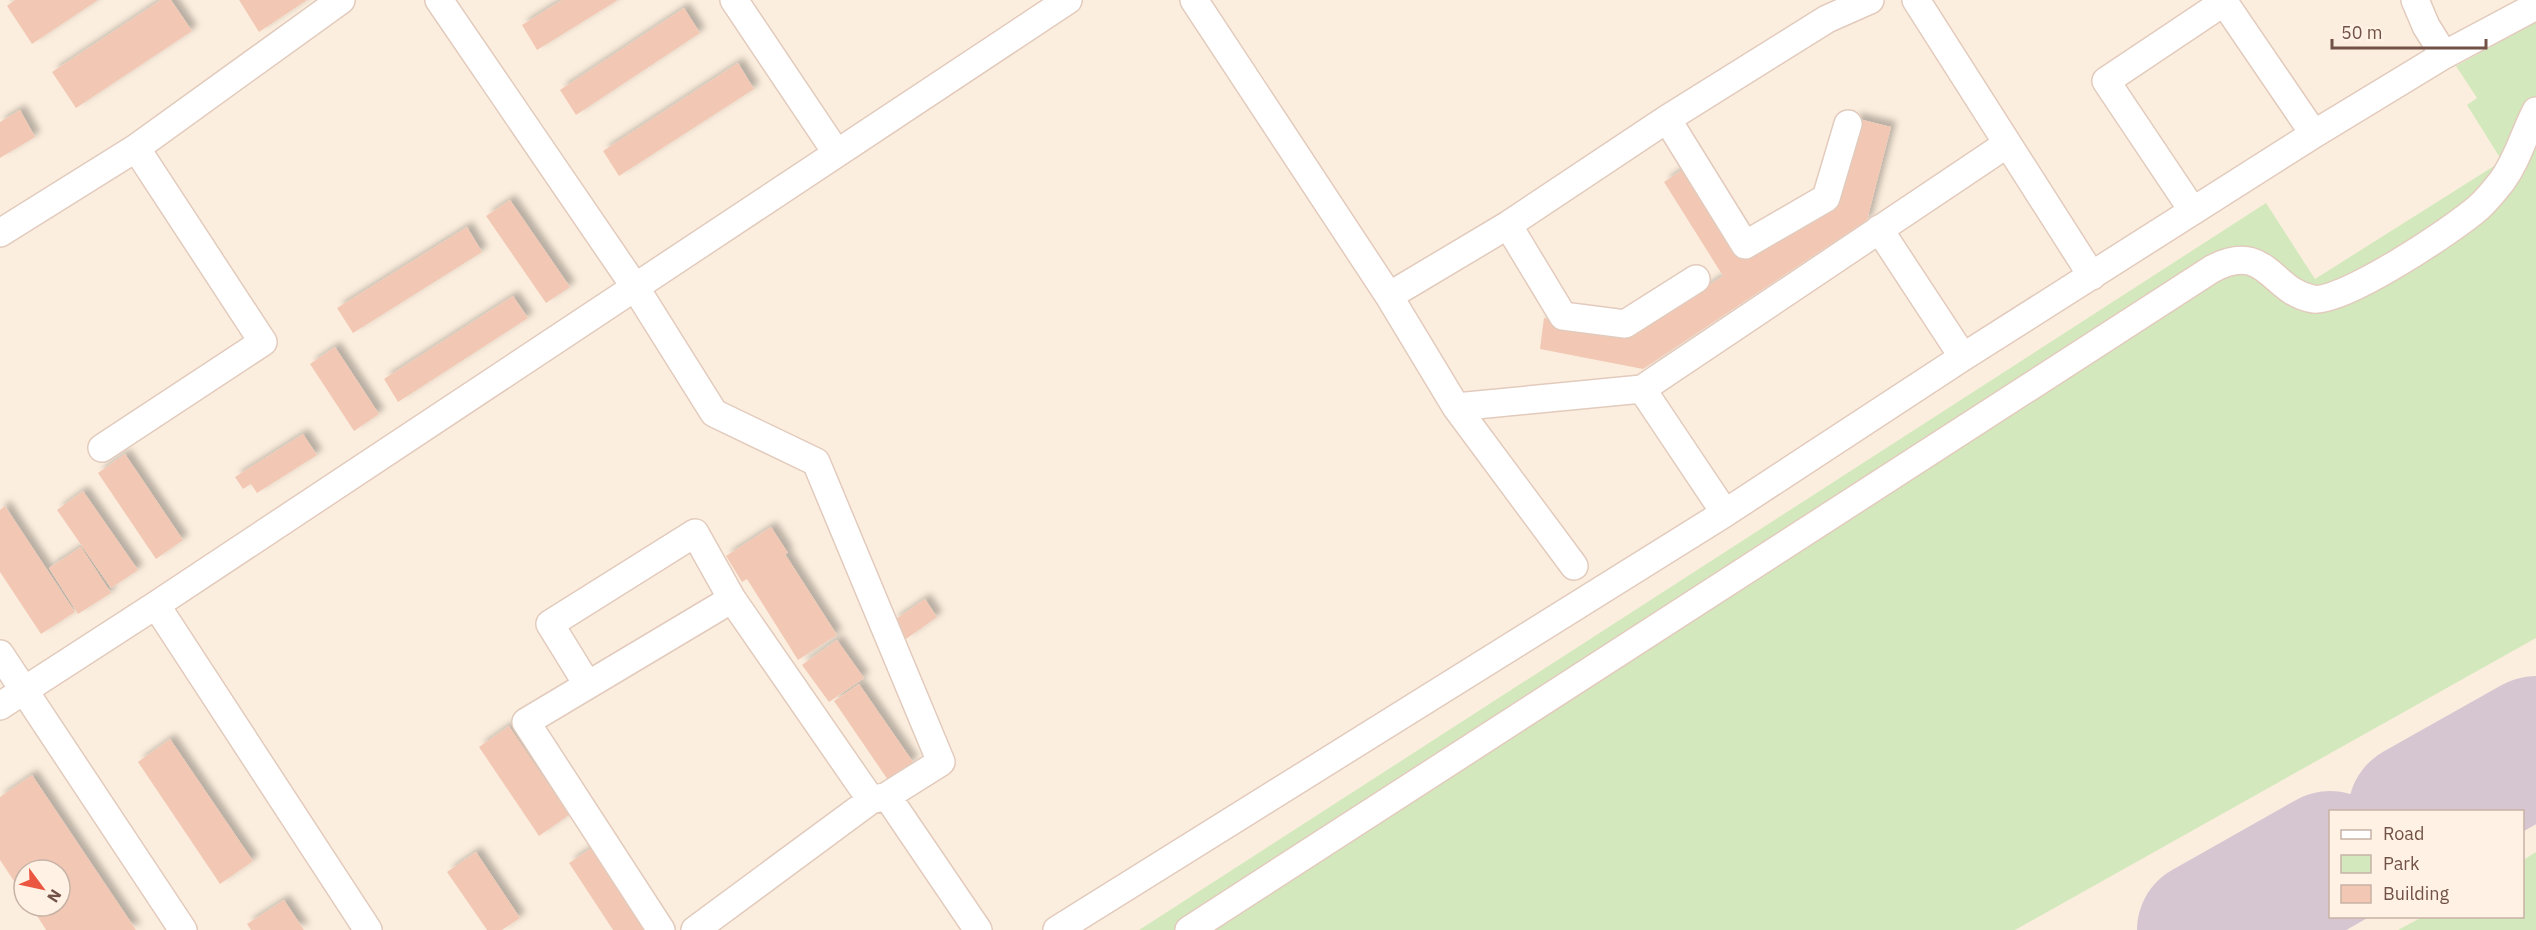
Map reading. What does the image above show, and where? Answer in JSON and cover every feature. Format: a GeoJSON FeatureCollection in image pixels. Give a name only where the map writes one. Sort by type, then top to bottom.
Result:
{"type":"FeatureCollection","features":[{"type":"Feature","properties":{"kind":"street"},"geometry":{"type":"LineString","coordinates":[[0,233],[136,148],[341,0]]}},
{"type":"Feature","properties":{"kind":"street"},"geometry":{"type":"LineString","coordinates":[[439,0],[635,288],[714,413],[816,462],[941,762],[879,798],[695,930]]}},
{"type":"Feature","properties":{"kind":"street"},"geometry":{"type":"LineString","coordinates":[[734,0],[836,152]]}},
{"type":"Feature","properties":{"kind":"street"},"geometry":{"type":"LineString","coordinates":[[0,706],[1068,0]]}},
{"type":"Feature","properties":{"kind":"street"},"geometry":{"type":"LineString","coordinates":[[1194,0],[1389,296],[1456,407],[1574,566]]}},
{"type":"Feature","properties":{"kind":"street"},"geometry":{"type":"LineString","coordinates":[[1389,296],[1508,225],[1667,119],[1821,10],[1870,0]]}},
{"type":"Feature","properties":{"kind":"street"},"geometry":{"type":"LineString","coordinates":[[1916,0],[2092,276]]}},
{"type":"Feature","properties":{"kind":"street"},"geometry":{"type":"LineString","coordinates":[[2413,0],[2444,55]]}},
{"type":"Feature","properties":{"kind":"street"},"geometry":{"type":"LineString","coordinates":[[2193,211],[2106,81],[2224,2],[2314,134]]}},
{"type":"Feature","properties":{"kind":"street"},"geometry":{"type":"LineString","coordinates":[[1057,930],[1725,513],[1963,357],[2314,134],[2444,55],[2536,6]]}},
{"type":"Feature","properties":{"kind":"street"},"geometry":{"type":"LineString","coordinates":[[1189,930],[2212,269],[2234,260],[2257,264],[2291,289],[2314,300],[2344,292],[2384,270],[2459,222],[2490,196],[2514,163],[2536,111]]}},
{"type":"Feature","properties":{"kind":"street"},"geometry":{"type":"LineString","coordinates":[[1667,119],[1745,245],[1826,198],[1848,124]]}},
{"type":"Feature","properties":{"kind":"street"},"geometry":{"type":"LineString","coordinates":[[1456,407],[1642,389],[2007,144]]}},
{"type":"Feature","properties":{"kind":"street"},"geometry":{"type":"LineString","coordinates":[[102,448],[263,342],[136,148]]}},
{"type":"Feature","properties":{"kind":"street"},"geometry":{"type":"LineString","coordinates":[[1508,225],[1563,316],[1625,324],[1696,279]]}},
{"type":"Feature","properties":{"kind":"street"},"geometry":{"type":"LineString","coordinates":[[1879,229],[1963,357]]}},
{"type":"Feature","properties":{"kind":"street"},"geometry":{"type":"LineString","coordinates":[[1642,389],[1725,513]]}},
{"type":"Feature","properties":{"kind":"street"},"geometry":{"type":"LineString","coordinates":[[588,684],[550,624],[695,533],[732,599],[978,930]]}},
{"type":"Feature","properties":{"kind":"street"},"geometry":{"type":"LineString","coordinates":[[661,930],[526,722],[732,599]]}},
{"type":"Feature","properties":{"kind":"street"},"geometry":{"type":"LineString","coordinates":[[156,605],[368,930]]}},
{"type":"Feature","properties":{"kind":"street"},"geometry":{"type":"LineString","coordinates":[[0,654],[23,692],[183,930]]}},
{"type":"Feature","properties":{"kind":"green space"},"geometry":{"type":"Polygon","coordinates":[[[2536,22],[2536,101],[2489,189],[2383,264],[2314,290],[2256,256],[1182,930],[1139,930],[2266,203],[2315,279],[2502,161],[2467,105],[2477,98],[2456,66],[2536,22]]]}},
{"type":"Feature","properties":{"kind":"green space"},"geometry":{"type":"Polygon","coordinates":[[[2536,128],[2536,638],[2015,930],[1201,930],[2203,281],[2249,269],[2296,303],[2464,227],[2536,128]]]}},
{"type":"Feature","properties":{"kind":"green space"},"geometry":{"type":"Polygon","coordinates":[[[2536,852],[2536,930],[2398,930],[2420,918],[2524,918],[2524,859],[2536,852]]]}},
{"type":"Feature","properties":{"kind":"building"},"geometry":{"type":"Polygon","coordinates":[[[15,0],[98,0],[32,44],[7,6],[15,0]]]}},
{"type":"Feature","properties":{"kind":"building"},"geometry":{"type":"Polygon","coordinates":[[[161,0],[171,0],[192,31],[76,108],[52,72],[161,0]]]}},
{"type":"Feature","properties":{"kind":"building"},"geometry":{"type":"Polygon","coordinates":[[[239,0],[307,0],[259,32],[239,0]]]}},
{"type":"Feature","properties":{"kind":"building"},"geometry":{"type":"Polygon","coordinates":[[[562,0],[618,0],[537,50],[522,25],[562,0]]]}},
{"type":"Feature","properties":{"kind":"building"},"geometry":{"type":"Polygon","coordinates":[[[684,8],[700,33],[576,115],[560,90],[684,8]]]}},
{"type":"Feature","properties":{"kind":"building"},"geometry":{"type":"Polygon","coordinates":[[[738,63],[754,89],[619,176],[603,151],[738,63]]]}},
{"type":"Feature","properties":{"kind":"building"},"geometry":{"type":"Polygon","coordinates":[[[20,110],[35,137],[0,158],[0,122],[20,110]]]}},
{"type":"Feature","properties":{"kind":"building"},"geometry":{"type":"Polygon","coordinates":[[[1855,118],[1891,127],[1867,220],[1643,369],[1540,349],[1544,318],[1629,337],[1723,276],[1664,182],[1687,167],[1747,260],[1837,205],[1855,118]]]}},
{"type":"Feature","properties":{"kind":"building"},"geometry":{"type":"Polygon","coordinates":[[[510,200],[570,287],[546,303],[486,216],[510,200]]]}},
{"type":"Feature","properties":{"kind":"building"},"geometry":{"type":"Polygon","coordinates":[[[467,227],[482,252],[353,333],[337,308],[467,227]]]}},
{"type":"Feature","properties":{"kind":"building"},"geometry":{"type":"Polygon","coordinates":[[[513,296],[528,318],[398,402],[384,379],[513,296]]]}},
{"type":"Feature","properties":{"kind":"building"},"geometry":{"type":"Polygon","coordinates":[[[335,347],[379,414],[354,431],[310,364],[335,347]]]}},
{"type":"Feature","properties":{"kind":"building"},"geometry":{"type":"Polygon","coordinates":[[[303,434],[317,455],[257,493],[251,484],[243,489],[235,477],[303,434]]]}},
{"type":"Feature","properties":{"kind":"building"},"geometry":{"type":"Polygon","coordinates":[[[125,454],[183,540],[156,559],[98,473],[125,454]]]}},
{"type":"Feature","properties":{"kind":"building"},"geometry":{"type":"Polygon","coordinates":[[[83,491],[138,570],[111,588],[57,510],[83,491]]]}},
{"type":"Feature","properties":{"kind":"building"},"geometry":{"type":"Polygon","coordinates":[[[5,506],[75,612],[41,634],[0,572],[0,510],[5,506]]]}},
{"type":"Feature","properties":{"kind":"building"},"geometry":{"type":"Polygon","coordinates":[[[771,527],[788,553],[785,554],[837,635],[798,660],[747,579],[742,582],[726,556],[771,527]]]}},
{"type":"Feature","properties":{"kind":"building"},"geometry":{"type":"Polygon","coordinates":[[[81,547],[111,593],[78,614],[49,568],[81,547]]]}},
{"type":"Feature","properties":{"kind":"building"},"geometry":{"type":"Polygon","coordinates":[[[925,599],[937,617],[906,639],[893,621],[925,599]]]}},
{"type":"Feature","properties":{"kind":"building"},"geometry":{"type":"Polygon","coordinates":[[[837,640],[864,678],[829,702],[802,665],[837,640]]]}},
{"type":"Feature","properties":{"kind":"building"},"geometry":{"type":"Polygon","coordinates":[[[859,684],[913,762],[888,780],[834,701],[859,684]]]}},
{"type":"Feature","properties":{"kind":"building"},"geometry":{"type":"Polygon","coordinates":[[[509,726],[569,815],[539,836],[479,747],[509,726]]]}},
{"type":"Feature","properties":{"kind":"building"},"geometry":{"type":"Polygon","coordinates":[[[170,739],[253,861],[220,884],[138,762],[170,739]]]}},
{"type":"Feature","properties":{"kind":"building"},"geometry":{"type":"Polygon","coordinates":[[[32,775],[136,930],[46,930],[38,918],[72,918],[72,858],[12,858],[12,878],[0,860],[0,797],[32,775]]]}},
{"type":"Feature","properties":{"kind":"building"},"geometry":{"type":"Polygon","coordinates":[[[593,847],[646,930],[613,930],[569,863],[593,847]]]}},
{"type":"Feature","properties":{"kind":"building"},"geometry":{"type":"Polygon","coordinates":[[[476,852],[520,918],[502,930],[487,930],[447,872],[476,852]]]}},
{"type":"Feature","properties":{"kind":"building"},"geometry":{"type":"Polygon","coordinates":[[[284,900],[304,930],[251,930],[247,924],[284,900]]]}},
{"type":"Feature","properties":{"kind":"runway"},"geometry":{"type":"LineString","coordinates":[[2421,810],[2536,745]]}},
{"type":"Feature","properties":{"kind":"runway"},"geometry":{"type":"LineString","coordinates":[[2206,930],[2329,861]]}}]}
